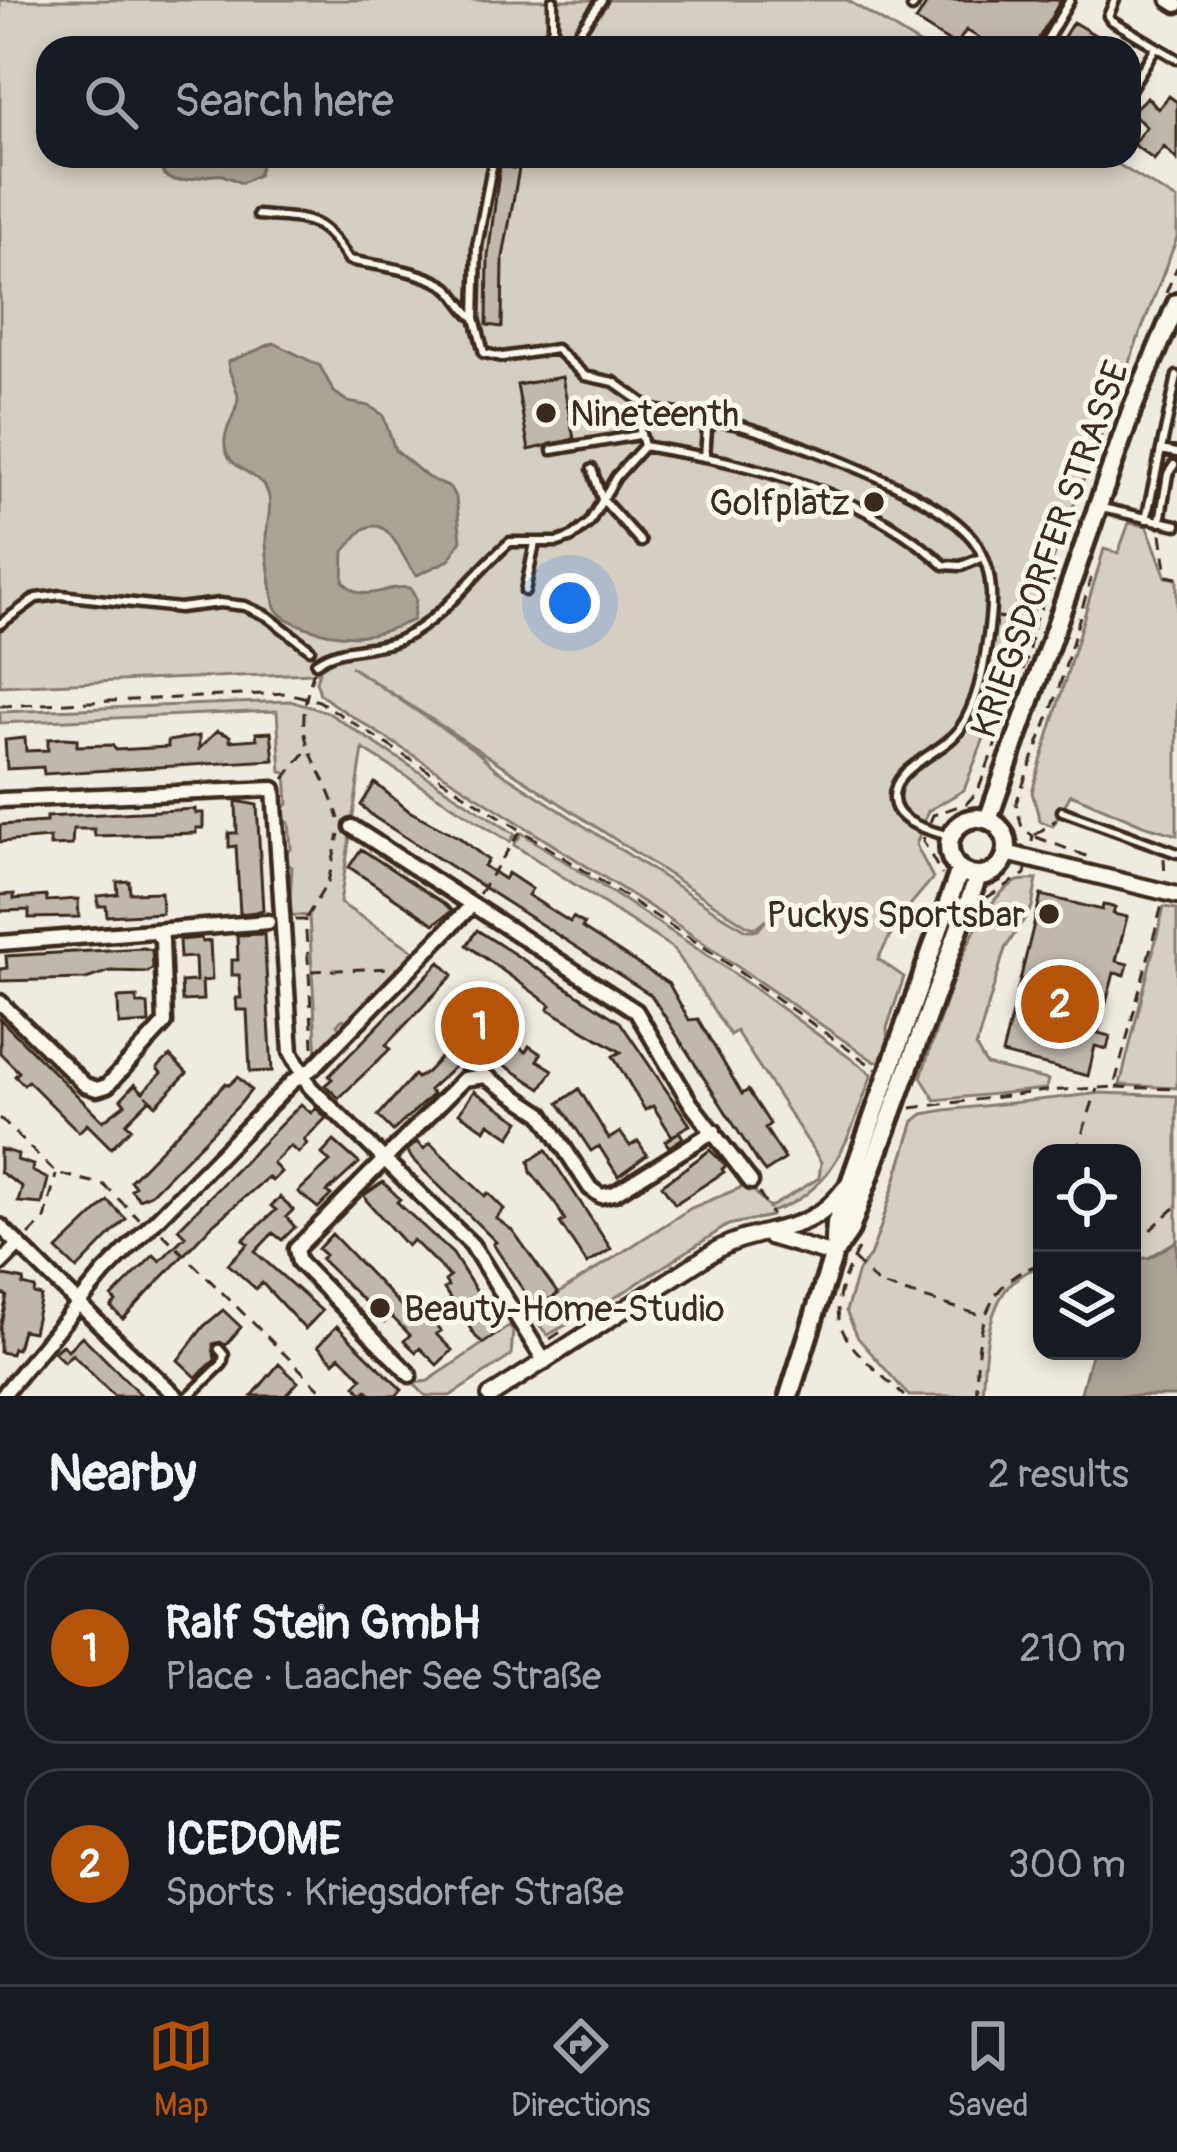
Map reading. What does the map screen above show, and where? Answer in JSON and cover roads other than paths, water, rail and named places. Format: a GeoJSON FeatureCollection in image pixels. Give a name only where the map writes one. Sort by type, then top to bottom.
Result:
{"type":"FeatureCollection","features":[{"type":"Feature","properties":{"kind":"main road","name":"KRIEGSDORFER STRASSE"},"geometry":{"type":"LineString","coordinates":[[988,820],[1132,410],[1177,303]]}},
{"type":"Feature","properties":{"kind":"main road"},"geometry":{"type":"LineString","coordinates":[[966,820],[988,820],[1004,833],[1006,853],[996,869],[969,873],[950,855],[951,837],[966,820]]}},
{"type":"Feature","properties":{"kind":"main road"},"geometry":{"type":"LineString","coordinates":[[789,1396],[834,1254],[849,1232],[894,1104],[969,873]]}},
{"type":"Feature","properties":{"kind":"main road"},"geometry":{"type":"LineString","coordinates":[[834,1254],[834,1230],[851,1179],[969,873]]}},
{"type":"Feature","properties":{"kind":"street"},"geometry":{"type":"LineString","coordinates":[[1169,0],[1177,5]]}},
{"type":"Feature","properties":{"kind":"street"},"geometry":{"type":"LineString","coordinates":[[0,800],[274,789],[276,921],[291,1052],[300,1074],[472,1244],[545,1362]]}},
{"type":"Feature","properties":{"kind":"street"},"geometry":{"type":"LineString","coordinates":[[346,823],[636,1011],[681,1089],[751,1182]]}},
{"type":"Feature","properties":{"kind":"street"},"geometry":{"type":"LineString","coordinates":[[1006,853],[1169,889]]}},
{"type":"Feature","properties":{"kind":"street"},"geometry":{"type":"LineString","coordinates":[[2,1396],[78,1303],[151,1226],[472,905]]}},
{"type":"Feature","properties":{"kind":"street"},"geometry":{"type":"LineString","coordinates":[[0,943],[276,921]]}},
{"type":"Feature","properties":{"kind":"street"},"geometry":{"type":"LineString","coordinates":[[0,1002],[85,1085],[101,1089],[165,1023],[162,939],[155,932]]}},
{"type":"Feature","properties":{"kind":"street"},"geometry":{"type":"LineString","coordinates":[[410,1375],[296,1256],[298,1244],[464,1078],[484,1076],[542,1114],[590,1187],[601,1196],[615,1193],[713,1131]]}},
{"type":"Feature","properties":{"kind":"street"},"geometry":{"type":"LineString","coordinates":[[490,1396],[718,1249],[793,1228],[817,1215],[851,1179]]}},
{"type":"Feature","properties":{"kind":"street"},"geometry":{"type":"LineString","coordinates":[[0,1226],[176,1396]]}},
{"type":"Feature","properties":{"kind":"street"},"geometry":{"type":"LineString","coordinates":[[758,1236],[834,1254]]}},
{"type":"Feature","properties":{"kind":"street"},"geometry":{"type":"LineString","coordinates":[[0,1264],[19,1245]]}},
{"type":"Feature","properties":{"kind":"lane"},"geometry":{"type":"LineString","coordinates":[[548,36],[554,27],[553,0]]}},
{"type":"Feature","properties":{"kind":"lane"},"geometry":{"type":"LineString","coordinates":[[576,36],[602,0]]}},
{"type":"Feature","properties":{"kind":"lane"},"geometry":{"type":"LineString","coordinates":[[1049,36],[1070,0]]}},
{"type":"Feature","properties":{"kind":"lane"},"geometry":{"type":"LineString","coordinates":[[1115,0],[1108,16],[1138,36]]}},
{"type":"Feature","properties":{"kind":"lane"},"geometry":{"type":"LineString","coordinates":[[1141,38],[1177,59]]}},
{"type":"Feature","properties":{"kind":"lane"},"geometry":{"type":"LineString","coordinates":[[1141,71],[1156,47]]}},
{"type":"Feature","properties":{"kind":"lane"},"geometry":{"type":"LineString","coordinates":[[492,168],[477,246],[475,318],[484,353],[502,357],[556,349],[585,376],[614,382],[653,410],[778,437],[870,473],[968,533],[991,577],[982,676],[961,728],[940,751],[902,776],[893,794],[902,817],[951,837]]}},
{"type":"Feature","properties":{"kind":"lane"},"geometry":{"type":"LineString","coordinates":[[258,215],[315,220],[349,260],[399,269],[446,285],[475,318]]}},
{"type":"Feature","properties":{"kind":"lane"},"geometry":{"type":"LineString","coordinates":[[1146,519],[1176,378]]}},
{"type":"Feature","properties":{"kind":"lane"},"geometry":{"type":"LineString","coordinates":[[644,446],[639,435],[645,416],[653,410]]}},
{"type":"Feature","properties":{"kind":"lane"},"geometry":{"type":"LineString","coordinates":[[705,457],[707,430],[717,421]]}},
{"type":"Feature","properties":{"kind":"lane"},"geometry":{"type":"LineString","coordinates":[[552,450],[639,435]]}},
{"type":"Feature","properties":{"kind":"lane"},"geometry":{"type":"LineString","coordinates":[[644,446],[771,472],[841,500],[944,565],[961,566],[983,557]]}},
{"type":"Feature","properties":{"kind":"lane"},"geometry":{"type":"LineString","coordinates":[[316,663],[327,655],[401,640],[424,626],[510,542],[559,542],[572,537],[589,523],[644,446]]}},
{"type":"Feature","properties":{"kind":"lane"},"geometry":{"type":"LineString","coordinates":[[1161,450],[1177,453]]}},
{"type":"Feature","properties":{"kind":"lane"},"geometry":{"type":"LineString","coordinates":[[1160,523],[1168,474],[1174,465]]}},
{"type":"Feature","properties":{"kind":"lane"},"geometry":{"type":"LineString","coordinates":[[592,469],[602,499],[641,542]]}},
{"type":"Feature","properties":{"kind":"lane"},"geometry":{"type":"LineString","coordinates":[[1099,507],[1177,525]]}},
{"type":"Feature","properties":{"kind":"lane"},"geometry":{"type":"LineString","coordinates":[[525,591],[535,543]]}},
{"type":"Feature","properties":{"kind":"lane"},"geometry":{"type":"LineString","coordinates":[[0,624],[36,598],[61,595],[178,608],[220,602],[266,616],[310,649]]}},
{"type":"Feature","properties":{"kind":"lane"},"geometry":{"type":"LineString","coordinates":[[1062,811],[1177,853]]}},
{"type":"Feature","properties":{"kind":"lane"},"geometry":{"type":"LineString","coordinates":[[189,1396],[222,1364],[224,1354],[219,1348]]}},
{"type":"Feature","properties":{"kind":"place","name":"Nineteenth"},"geometry":{"type":"Point","coordinates":[546,413]}},
{"type":"Feature","properties":{"kind":"place","name":"Golfplatz"},"geometry":{"type":"Point","coordinates":[874,502]}},
{"type":"Feature","properties":{"kind":"place","name":"Puckys Sportsbar"},"geometry":{"type":"Point","coordinates":[1049,914]}},
{"type":"Feature","properties":{"kind":"place","name":"ICEDOME"},"geometry":{"type":"Point","coordinates":[1060,1004]}},
{"type":"Feature","properties":{"kind":"place","name":"Ralf Stein GmbH"},"geometry":{"type":"Point","coordinates":[480,1026]}},
{"type":"Feature","properties":{"kind":"place","name":"Beauty-Home-Studio"},"geometry":{"type":"Point","coordinates":[380,1308]}}]}
